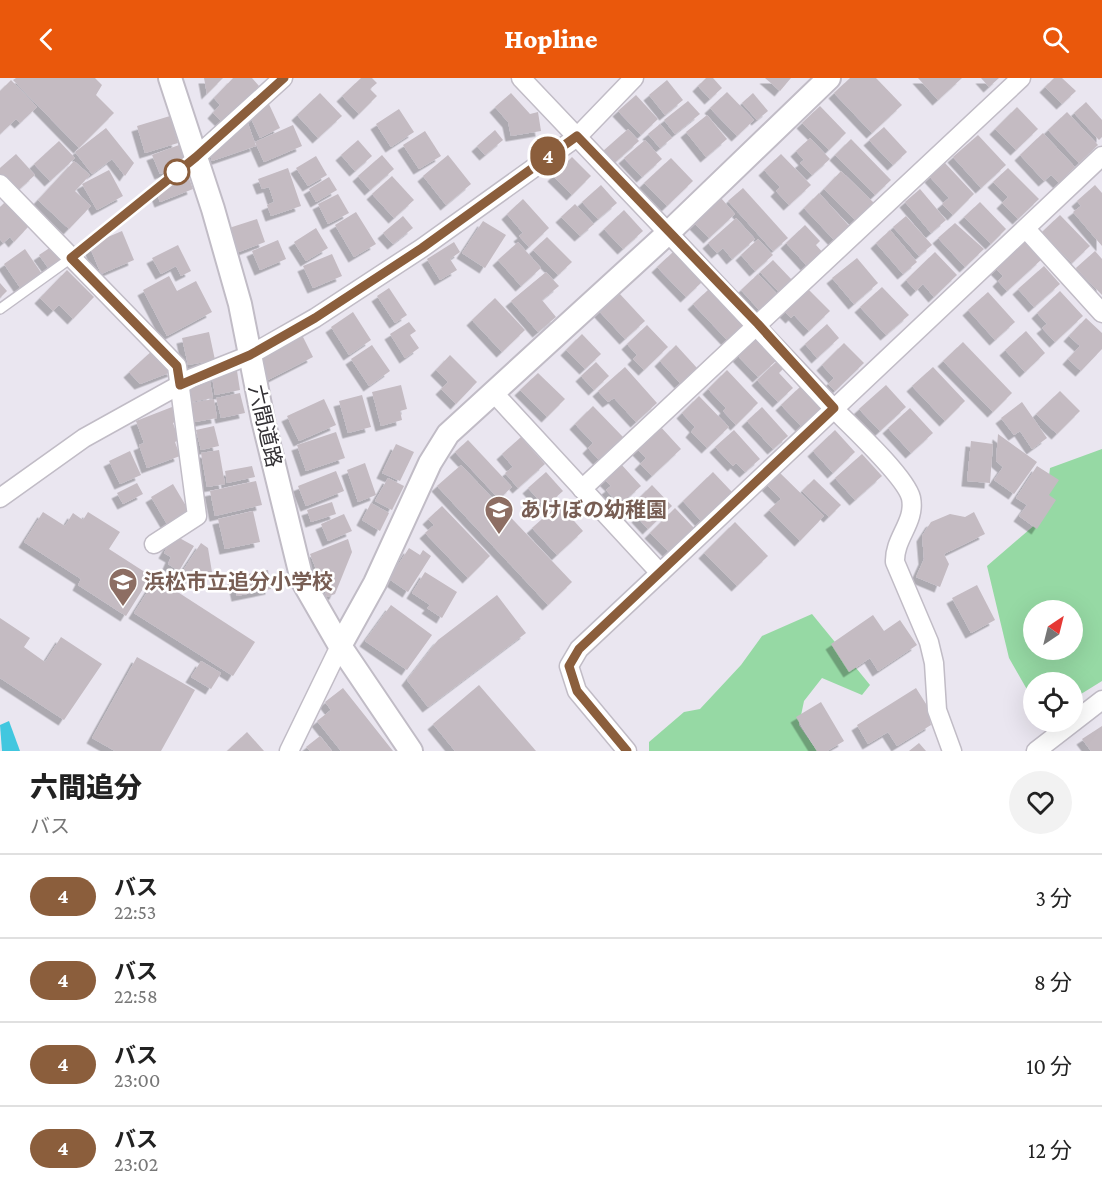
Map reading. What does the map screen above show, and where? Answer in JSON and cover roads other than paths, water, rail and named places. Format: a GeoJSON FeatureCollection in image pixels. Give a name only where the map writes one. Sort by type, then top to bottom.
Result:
{"type":"FeatureCollection","features":[{"type":"Feature","properties":{"kind":"street","name":"六間道路"},"geometry":{"type":"LineString","coordinates":[[170,78],[240,304],[263,420],[302,580],[340,646],[411,751]]}},
{"type":"Feature","properties":{"kind":"street"},"geometry":{"type":"LineString","coordinates":[[196,157],[284,78]]}},
{"type":"Feature","properties":{"kind":"street"},"geometry":{"type":"LineString","coordinates":[[521,78],[758,324],[868,443],[910,496],[912,513],[899,537],[895,550],[895,562],[929,642],[934,663],[937,710],[952,751]]}},
{"type":"Feature","properties":{"kind":"street"},"geometry":{"type":"LineString","coordinates":[[0,498],[84,438],[180,385],[250,355],[315,318],[422,248],[577,136],[634,78]]}},
{"type":"Feature","properties":{"kind":"street"},"geometry":{"type":"LineString","coordinates":[[289,751],[340,646],[375,583],[430,463],[448,434],[668,233],[829,78]]}},
{"type":"Feature","properties":{"kind":"street"},"geometry":{"type":"LineString","coordinates":[[582,489],[1021,78]]}},
{"type":"Feature","properties":{"kind":"street"},"geometry":{"type":"LineString","coordinates":[[627,751],[577,691],[569,666],[579,649],[1102,156]]}},
{"type":"Feature","properties":{"kind":"street"},"geometry":{"type":"LineString","coordinates":[[0,184],[177,366],[197,516],[154,544]]}},
{"type":"Feature","properties":{"kind":"street"},"geometry":{"type":"LineString","coordinates":[[1026,229],[1102,314]]}},
{"type":"Feature","properties":{"kind":"street"},"geometry":{"type":"LineString","coordinates":[[493,392],[660,573]]}},
{"type":"Feature","properties":{"kind":"street"},"geometry":{"type":"LineString","coordinates":[[1036,751],[1102,699]]}},
{"type":"Feature","properties":{"kind":"lane"},"geometry":{"type":"LineString","coordinates":[[0,309],[71,258],[196,157]]}},
{"type":"Feature","properties":{"kind":"water"},"geometry":{"type":"Polygon","coordinates":[[[9,721],[20,751],[2,751],[0,725],[9,721]]]}},
{"type":"Feature","properties":{"kind":"place","name":"あけぼの幼稚園"},"geometry":{"type":"Point","coordinates":[499,536]}},
{"type":"Feature","properties":{"kind":"place","name":"浜松市立追分小学校"},"geometry":{"type":"Point","coordinates":[123,608]}}]}
